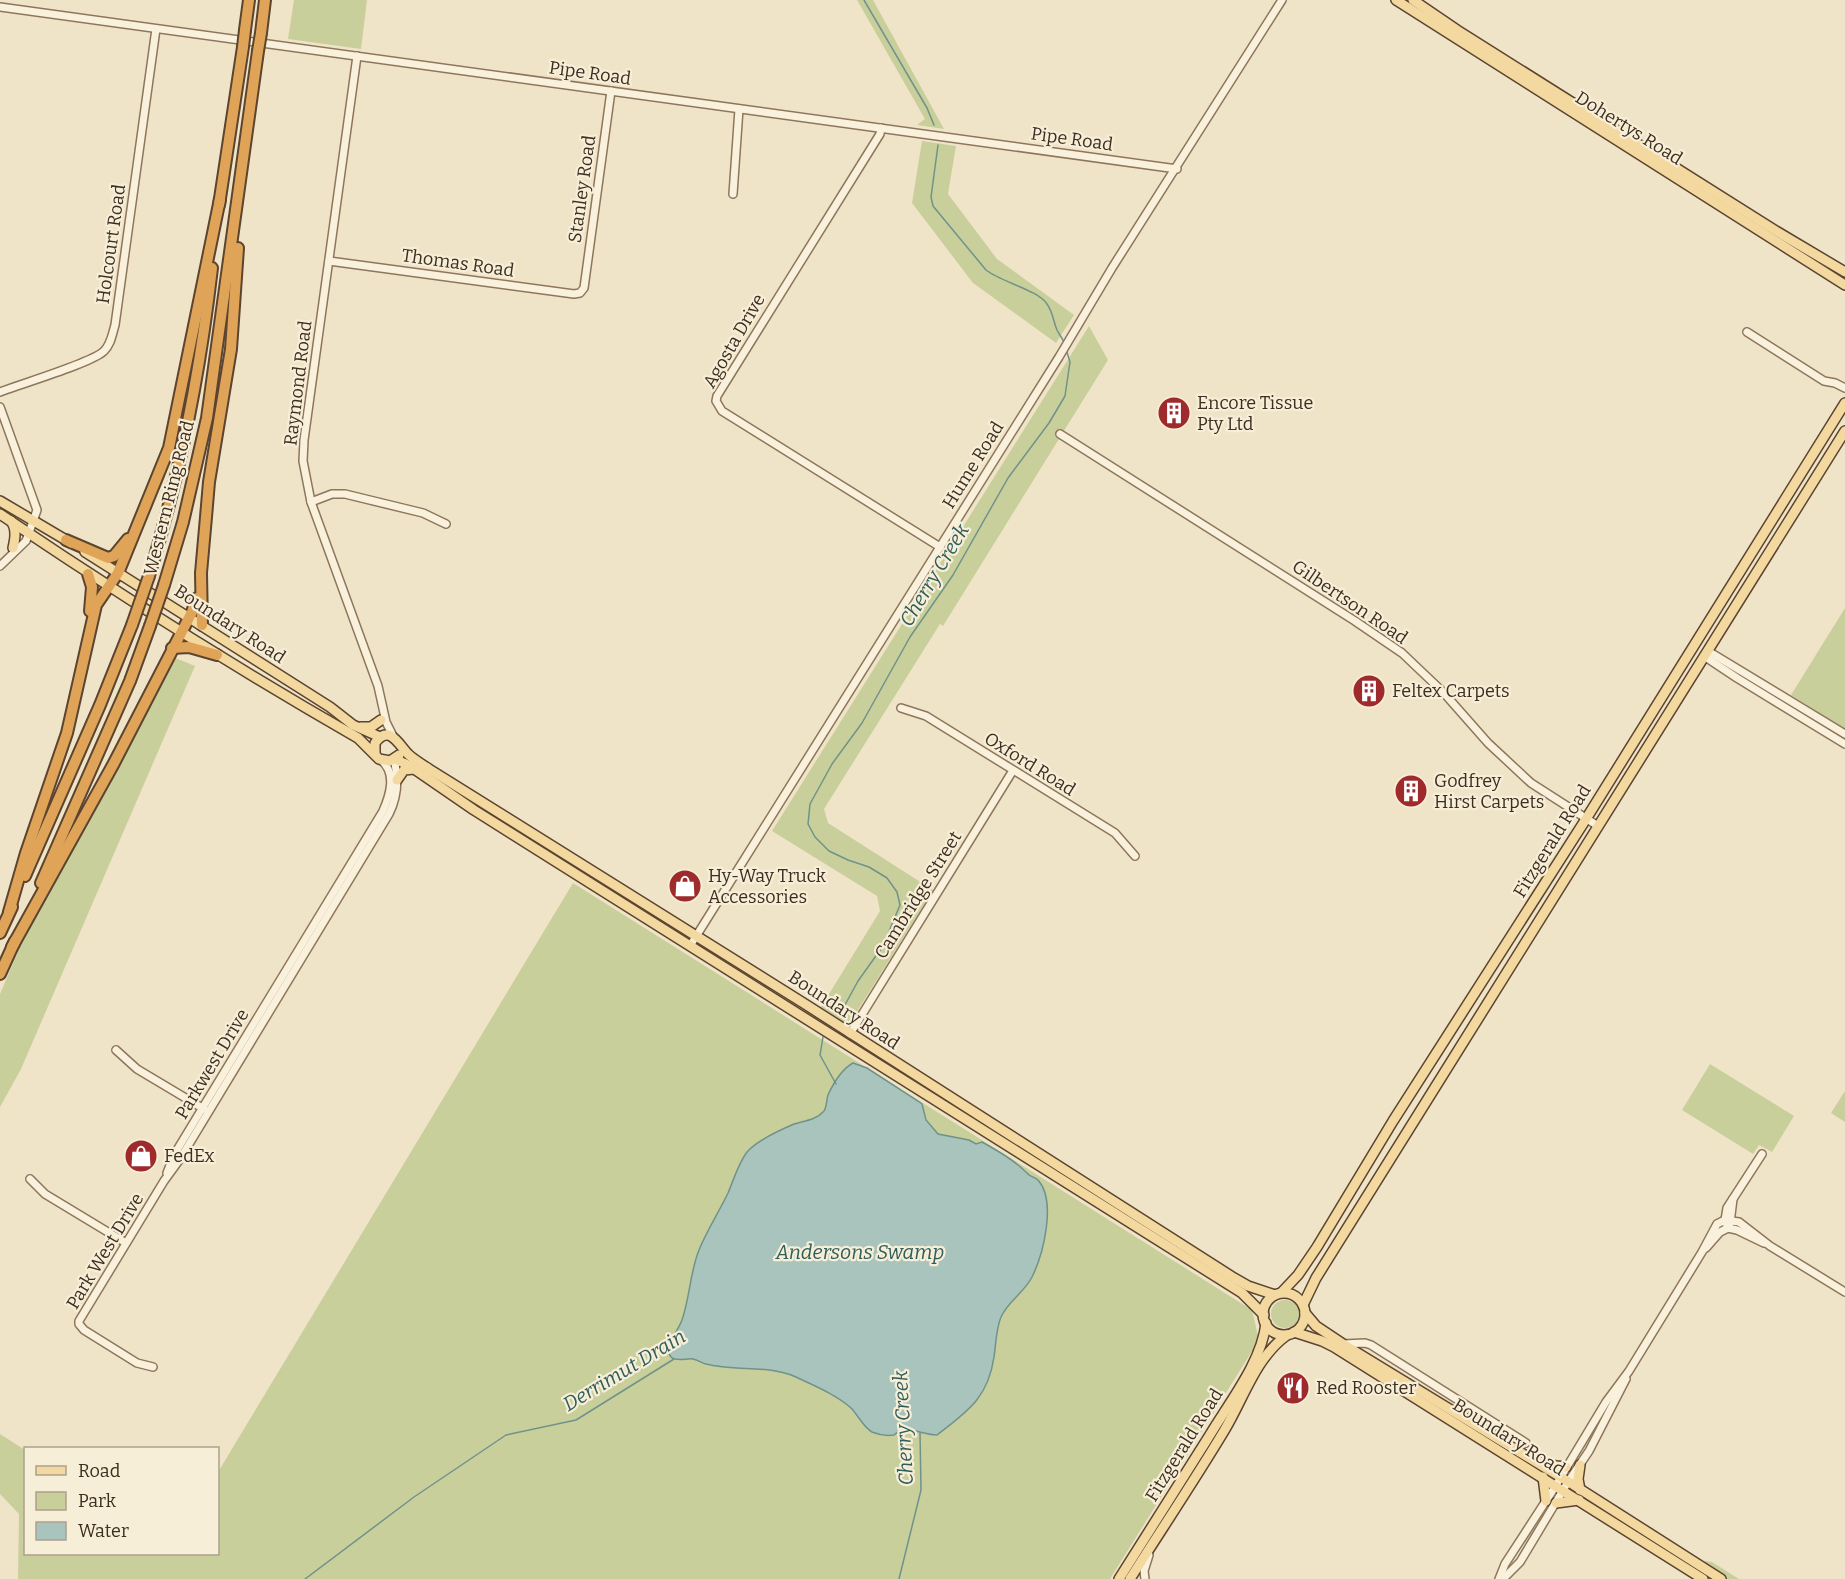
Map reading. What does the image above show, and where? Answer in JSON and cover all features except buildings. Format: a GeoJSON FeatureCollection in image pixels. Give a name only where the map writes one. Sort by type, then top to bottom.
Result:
{"type":"FeatureCollection","features":[{"type":"Feature","properties":{"kind":"highway","name":"Western Ring Road"},"geometry":{"type":"LineString","coordinates":[[0,933],[100,705],[132,625],[167,518],[189,420],[249,0]]}},
{"type":"Feature","properties":{"kind":"highway","name":"Western Ring Road"},"geometry":{"type":"LineString","coordinates":[[0,974],[130,681],[164,585],[183,522],[207,418],[265,0]]}},
{"type":"Feature","properties":{"kind":"highway"},"geometry":{"type":"LineString","coordinates":[[12,947],[114,763],[197,597],[209,482],[231,349],[240,182]]}},
{"type":"Feature","properties":{"kind":"highway"},"geometry":{"type":"LineString","coordinates":[[9,912],[26,853],[62,750],[96,605],[118,573],[173,435],[220,199]]}},
{"type":"Feature","properties":{"kind":"highway"},"geometry":{"type":"LineString","coordinates":[[66,540],[101,556],[111,557],[120,550],[137,526]]}},
{"type":"Feature","properties":{"kind":"highway"},"geometry":{"type":"LineString","coordinates":[[201,573],[202,625]]}},
{"type":"Feature","properties":{"kind":"highway"},"geometry":{"type":"LineString","coordinates":[[81,671],[92,591],[88,574]]}},
{"type":"Feature","properties":{"kind":"highway"},"geometry":{"type":"LineString","coordinates":[[172,648],[189,647],[218,655]]}},
{"type":"Feature","properties":{"kind":"main road","name":"Dohertys Road"},"geometry":{"type":"LineString","coordinates":[[1396,0],[1705,191],[1845,285]]}},
{"type":"Feature","properties":{"kind":"main road","name":"Dohertys Road"},"geometry":{"type":"LineString","coordinates":[[1413,0],[1596,122]]}},
{"type":"Feature","properties":{"kind":"main road","name":"Dohertys Road"},"geometry":{"type":"LineString","coordinates":[[1705,191],[1845,272]]}},
{"type":"Feature","properties":{"kind":"main road","name":"Fitzgerald Road"},"geometry":{"type":"LineString","coordinates":[[1278,1294],[1298,1275],[1317,1247],[1433,1057],[1586,819],[1845,403]]}},
{"type":"Feature","properties":{"kind":"main road","name":"Fitzgerald Road"},"geometry":{"type":"LineString","coordinates":[[1304,1309],[1316,1278],[1845,431]]}},
{"type":"Feature","properties":{"kind":"main road","name":"Boundary Road"},"geometry":{"type":"LineString","coordinates":[[0,501],[202,625],[330,707],[352,725],[381,737]]}},
{"type":"Feature","properties":{"kind":"main road","name":"Boundary Road"},"geometry":{"type":"LineString","coordinates":[[0,514],[88,574],[358,738],[378,756]]}},
{"type":"Feature","properties":{"kind":"main road"},"geometry":{"type":"LineString","coordinates":[[10,521],[14,529],[11,552]]}},
{"type":"Feature","properties":{"kind":"main road"},"geometry":{"type":"LineString","coordinates":[[1694,646],[1706,653]]}},
{"type":"Feature","properties":{"kind":"main road"},"geometry":{"type":"LineString","coordinates":[[352,725],[371,727],[381,720]]}},
{"type":"Feature","properties":{"kind":"main road"},"geometry":{"type":"LineString","coordinates":[[393,736],[400,746],[400,752],[394,759],[387,761],[378,756],[375,743],[381,737],[393,736]]}},
{"type":"Feature","properties":{"kind":"main road","name":"Boundary Road"},"geometry":{"type":"LineString","coordinates":[[400,746],[429,769],[1234,1278],[1278,1294]]}},
{"type":"Feature","properties":{"kind":"main road","name":"Boundary Road"},"geometry":{"type":"LineString","coordinates":[[394,759],[414,769],[448,793],[1242,1293],[1265,1319]]}},
{"type":"Feature","properties":{"kind":"main road"},"geometry":{"type":"LineString","coordinates":[[397,780],[404,770],[414,769]]}},
{"type":"Feature","properties":{"kind":"main road"},"geometry":{"type":"LineString","coordinates":[[844,1043],[850,1034]]}},
{"type":"Feature","properties":{"kind":"main road"},"geometry":{"type":"LineString","coordinates":[[1433,1057],[1448,1066]]}},
{"type":"Feature","properties":{"kind":"main road"},"geometry":{"type":"LineString","coordinates":[[1278,1294],[1296,1297],[1304,1309],[1302,1324],[1290,1334],[1272,1331],[1265,1319],[1268,1301],[1278,1294]]}},
{"type":"Feature","properties":{"kind":"main road","name":"Boundary Road"},"geometry":{"type":"LineString","coordinates":[[1304,1309],[1316,1326],[1342,1344],[1536,1462],[1562,1484],[1696,1568],[1721,1579]]}},
{"type":"Feature","properties":{"kind":"main road","name":"Fitzgerald Road"},"geometry":{"type":"LineString","coordinates":[[1119,1579],[1240,1386],[1263,1340],[1265,1319]]}},
{"type":"Feature","properties":{"kind":"main road","name":"Fitzgerald Road"},"geometry":{"type":"LineString","coordinates":[[1130,1579],[1228,1425],[1259,1365],[1271,1348],[1290,1334]]}},
{"type":"Feature","properties":{"kind":"main road","name":"Boundary Road"},"geometry":{"type":"LineString","coordinates":[[1290,1334],[1322,1341],[1334,1347],[1543,1477],[1562,1484]]}},
{"type":"Feature","properties":{"kind":"main road"},"geometry":{"type":"LineString","coordinates":[[1536,1462],[1566,1467]]}},
{"type":"Feature","properties":{"kind":"main road"},"geometry":{"type":"LineString","coordinates":[[1556,1503],[1579,1495],[1580,1465]]}},
{"type":"Feature","properties":{"kind":"main road"},"geometry":{"type":"LineString","coordinates":[[1543,1477],[1546,1501]]}},
{"type":"Feature","properties":{"kind":"main road","name":"Boundary Road"},"geometry":{"type":"LineString","coordinates":[[1696,1568],[1703,1579]]}},
{"type":"Feature","properties":{"kind":"street","name":"Hume Road"},"geometry":{"type":"LineString","coordinates":[[690,946],[1282,0]]}},
{"type":"Feature","properties":{"kind":"street","name":"Pipe Road"},"geometry":{"type":"LineString","coordinates":[[0,7],[1177,169]]}},
{"type":"Feature","properties":{"kind":"street","name":"Holcourt Road"},"geometry":{"type":"LineString","coordinates":[[0,392],[87,360],[102,353],[110,344],[115,326],[156,29]]}},
{"type":"Feature","properties":{"kind":"street","name":"Raymond Road"},"geometry":{"type":"LineString","coordinates":[[357,56],[303,461],[311,502],[378,686],[386,722],[393,736]]}},
{"type":"Feature","properties":{"kind":"street","name":"Stanley Road"},"geometry":{"type":"LineString","coordinates":[[582,291],[611,91]]}},
{"type":"Feature","properties":{"kind":"street"},"geometry":{"type":"LineString","coordinates":[[733,194],[739,109]]}},
{"type":"Feature","properties":{"kind":"street","name":"Agosta Drive"},"geometry":{"type":"LineString","coordinates":[[881,128],[880,134],[716,401],[722,411],[940,547]]}},
{"type":"Feature","properties":{"kind":"street","name":"Thomas Road"},"geometry":{"type":"LineString","coordinates":[[329,261],[574,294],[582,291]]}},
{"type":"Feature","properties":{"kind":"street"},"geometry":{"type":"LineString","coordinates":[[1747,332],[1824,381],[1835,382],[1845,388]]}},
{"type":"Feature","properties":{"kind":"street"},"geometry":{"type":"LineString","coordinates":[[0,407],[36,506],[33,522],[0,566]]}},
{"type":"Feature","properties":{"kind":"street","name":"Gilbertson Road"},"geometry":{"type":"LineString","coordinates":[[1060,434],[1402,653],[1443,692],[1488,743],[1531,783],[1598,826]]}},
{"type":"Feature","properties":{"kind":"street"},"geometry":{"type":"LineString","coordinates":[[311,502],[332,494],[345,494],[423,513],[446,524]]}},
{"type":"Feature","properties":{"kind":"street"},"geometry":{"type":"LineString","coordinates":[[1706,653],[1742,671],[1827,729],[1845,744]]}},
{"type":"Feature","properties":{"kind":"street"},"geometry":{"type":"LineString","coordinates":[[1706,653],[1737,678],[1827,729],[1845,734]]}},
{"type":"Feature","properties":{"kind":"street"},"geometry":{"type":"LineString","coordinates":[[1737,678],[1742,671]]}},
{"type":"Feature","properties":{"kind":"street","name":"Raymond Road"},"geometry":{"type":"LineString","coordinates":[[381,737],[382,703]]}},
{"type":"Feature","properties":{"kind":"street","name":"Oxford Road"},"geometry":{"type":"LineString","coordinates":[[901,708],[926,717],[1115,833],[1135,856]]}},
{"type":"Feature","properties":{"kind":"street","name":"Parkwest Drive"},"geometry":{"type":"LineString","coordinates":[[349,873],[388,798],[389,770],[378,756]]}},
{"type":"Feature","properties":{"kind":"street","name":"Parkwest Drive"},"geometry":{"type":"LineString","coordinates":[[164,1181],[174,1155],[206,1110],[349,873],[393,805],[397,791],[394,759]]}},
{"type":"Feature","properties":{"kind":"street","name":"Cambridge Street"},"geometry":{"type":"LineString","coordinates":[[850,1034],[1012,771]]}},
{"type":"Feature","properties":{"kind":"street"},"geometry":{"type":"LineString","coordinates":[[116,1050],[137,1068],[206,1110]]}},
{"type":"Feature","properties":{"kind":"street"},"geometry":{"type":"LineString","coordinates":[[1728,1228],[1733,1199],[1762,1154]]}},
{"type":"Feature","properties":{"kind":"street"},"geometry":{"type":"LineString","coordinates":[[30,1179],[45,1194],[126,1243]]}},
{"type":"Feature","properties":{"kind":"street","name":"Park West Drive"},"geometry":{"type":"LineString","coordinates":[[153,1367],[137,1363],[84,1330],[79,1324],[81,1317],[164,1181]]}},
{"type":"Feature","properties":{"kind":"street"},"geometry":{"type":"LineString","coordinates":[[1501,1579],[1505,1564],[1546,1501],[1580,1465],[1596,1439],[1629,1371],[1702,1252],[1714,1227],[1728,1220],[1751,1229],[1770,1246]]}},
{"type":"Feature","properties":{"kind":"street"},"geometry":{"type":"LineString","coordinates":[[1702,1252],[1720,1232],[1728,1228],[1737,1230],[1770,1246],[1845,1292]]}},
{"type":"Feature","properties":{"kind":"street","name":"Boundary Road"},"geometry":{"type":"LineString","coordinates":[[1342,1344],[1371,1345],[1526,1443]]}},
{"type":"Feature","properties":{"kind":"street"},"geometry":{"type":"LineString","coordinates":[[1501,1579],[1520,1562],[1556,1503],[1566,1467],[1617,1385],[1629,1371]]}},
{"type":"Feature","properties":{"kind":"street","name":"Boundary Road"},"geometry":{"type":"LineString","coordinates":[[1497,1425],[1497,1439]]}},
{"type":"Feature","properties":{"kind":"street"},"geometry":{"type":"LineString","coordinates":[[1586,1434],[1596,1439]]}},
{"type":"Feature","properties":{"kind":"street"},"geometry":{"type":"LineString","coordinates":[[1145,1579],[1144,1571],[1151,1546]]}},
{"type":"Feature","properties":{"kind":"green space"},"geometry":{"type":"Polygon","coordinates":[[[294,0],[367,0],[361,49],[288,39],[294,0]]]}},
{"type":"Feature","properties":{"kind":"green space"},"geometry":{"type":"Polygon","coordinates":[[[857,0],[873,0],[944,129],[917,125],[925,119],[857,0]]]}},
{"type":"Feature","properties":{"kind":"green space"},"geometry":{"type":"Polygon","coordinates":[[[922,141],[956,146],[948,194],[997,259],[1074,315],[1056,343],[973,283],[912,203],[922,141]]]}},
{"type":"Feature","properties":{"kind":"green space"},"geometry":{"type":"Polygon","coordinates":[[[1089,326],[1108,360],[943,626],[940,624],[824,809],[828,823],[933,890],[851,1021],[846,1023],[821,1007],[880,911],[877,896],[772,831],[1089,326]]]}},
{"type":"Feature","properties":{"kind":"green space"},"geometry":{"type":"Polygon","coordinates":[[[1845,608],[1845,729],[1791,695],[1845,608]]]}},
{"type":"Feature","properties":{"kind":"green space"},"geometry":{"type":"Polygon","coordinates":[[[173,657],[195,666],[21,1069],[0,1107],[0,994],[24,938],[173,657]]]}},
{"type":"Feature","properties":{"kind":"green space"},"geometry":{"type":"Polygon","coordinates":[[[573,883],[1252,1310],[1259,1340],[1110,1579],[18,1579],[19,1514],[0,1494],[0,1434],[24,1449],[24,1555],[219,1555],[219,1470],[573,883]]]}},
{"type":"Feature","properties":{"kind":"green space"},"geometry":{"type":"Polygon","coordinates":[[[1710,1064],[1794,1116],[1772,1152],[1759,1145],[1753,1154],[1682,1110],[1710,1064]]]}},
{"type":"Feature","properties":{"kind":"green space"},"geometry":{"type":"Polygon","coordinates":[[[1845,1091],[1845,1122],[1831,1113],[1845,1091]]]}},
{"type":"Feature","properties":{"kind":"green space"},"geometry":{"type":"Polygon","coordinates":[[[1285,1300],[1295,1304],[1299,1314],[1295,1324],[1285,1328],[1275,1324],[1271,1314],[1275,1304],[1285,1300]]]}},
{"type":"Feature","properties":{"kind":"green space"},"geometry":{"type":"Polygon","coordinates":[[[1705,1561],[1712,1562],[1739,1579],[1725,1579],[1704,1564],[1705,1561]]]}},
{"type":"Feature","properties":{"kind":"water","name":"Andersons Swamp"},"geometry":{"type":"Polygon","coordinates":[[[853,1063],[867,1068],[922,1104],[926,1120],[938,1134],[969,1140],[976,1144],[982,1142],[1000,1152],[1038,1180],[1044,1189],[1047,1201],[1046,1228],[1040,1256],[1029,1283],[1001,1317],[987,1383],[967,1411],[937,1435],[909,1430],[894,1435],[877,1434],[866,1427],[845,1403],[796,1377],[763,1369],[728,1368],[693,1359],[676,1359],[669,1353],[670,1344],[685,1311],[699,1250],[747,1152],[769,1136],[820,1115],[825,1109],[828,1095],[835,1082],[853,1063]]]}},
{"type":"Feature","properties":{"kind":"waterway","name":"Cherry Creek"},"geometry":{"type":"LineString","coordinates":[[864,0],[927,108],[934,125]]}},
{"type":"Feature","properties":{"kind":"waterway","name":"Cherry Creek"},"geometry":{"type":"LineString","coordinates":[[938,145],[931,197],[933,206],[986,270],[1042,299],[1049,307],[1064,342]]}},
{"type":"Feature","properties":{"kind":"waterway","name":"Cherry Creek"},"geometry":{"type":"LineString","coordinates":[[840,1014],[858,981],[883,946],[900,905],[897,892],[887,878],[869,867],[829,851],[815,837],[808,824],[810,804],[832,764],[862,723],[910,637],[953,575],[1008,478],[1049,423],[1065,396],[1070,362],[1066,349]]}},
{"type":"Feature","properties":{"kind":"waterway","name":"Cherry Creek"},"geometry":{"type":"LineString","coordinates":[[823,1037],[820,1055],[836,1084]]}},
{"type":"Feature","properties":{"kind":"waterway","name":"Derrimut Drain"},"geometry":{"type":"LineString","coordinates":[[305,1579],[414,1497],[506,1435],[576,1420],[674,1359]]}},
{"type":"Feature","properties":{"kind":"waterway","name":"Cherry Creek"},"geometry":{"type":"LineString","coordinates":[[899,1579],[921,1490],[920,1433]]}},
{"type":"Feature","properties":{"kind":"place","name":"Encore Tissue Pty Ltd"},"geometry":{"type":"Point","coordinates":[1174,413]}},
{"type":"Feature","properties":{"kind":"place","name":"Feltex Carpets"},"geometry":{"type":"Point","coordinates":[1369,691]}},
{"type":"Feature","properties":{"kind":"place","name":"Godfrey Hirst Carpets"},"geometry":{"type":"Point","coordinates":[1411,791]}},
{"type":"Feature","properties":{"kind":"place","name":"Hy-Way Truck Accessories"},"geometry":{"type":"Point","coordinates":[685,886]}},
{"type":"Feature","properties":{"kind":"place","name":"FedEx"},"geometry":{"type":"Point","coordinates":[141,1156]}},
{"type":"Feature","properties":{"kind":"place","name":"Red Rooster"},"geometry":{"type":"Point","coordinates":[1293,1388]}}]}
